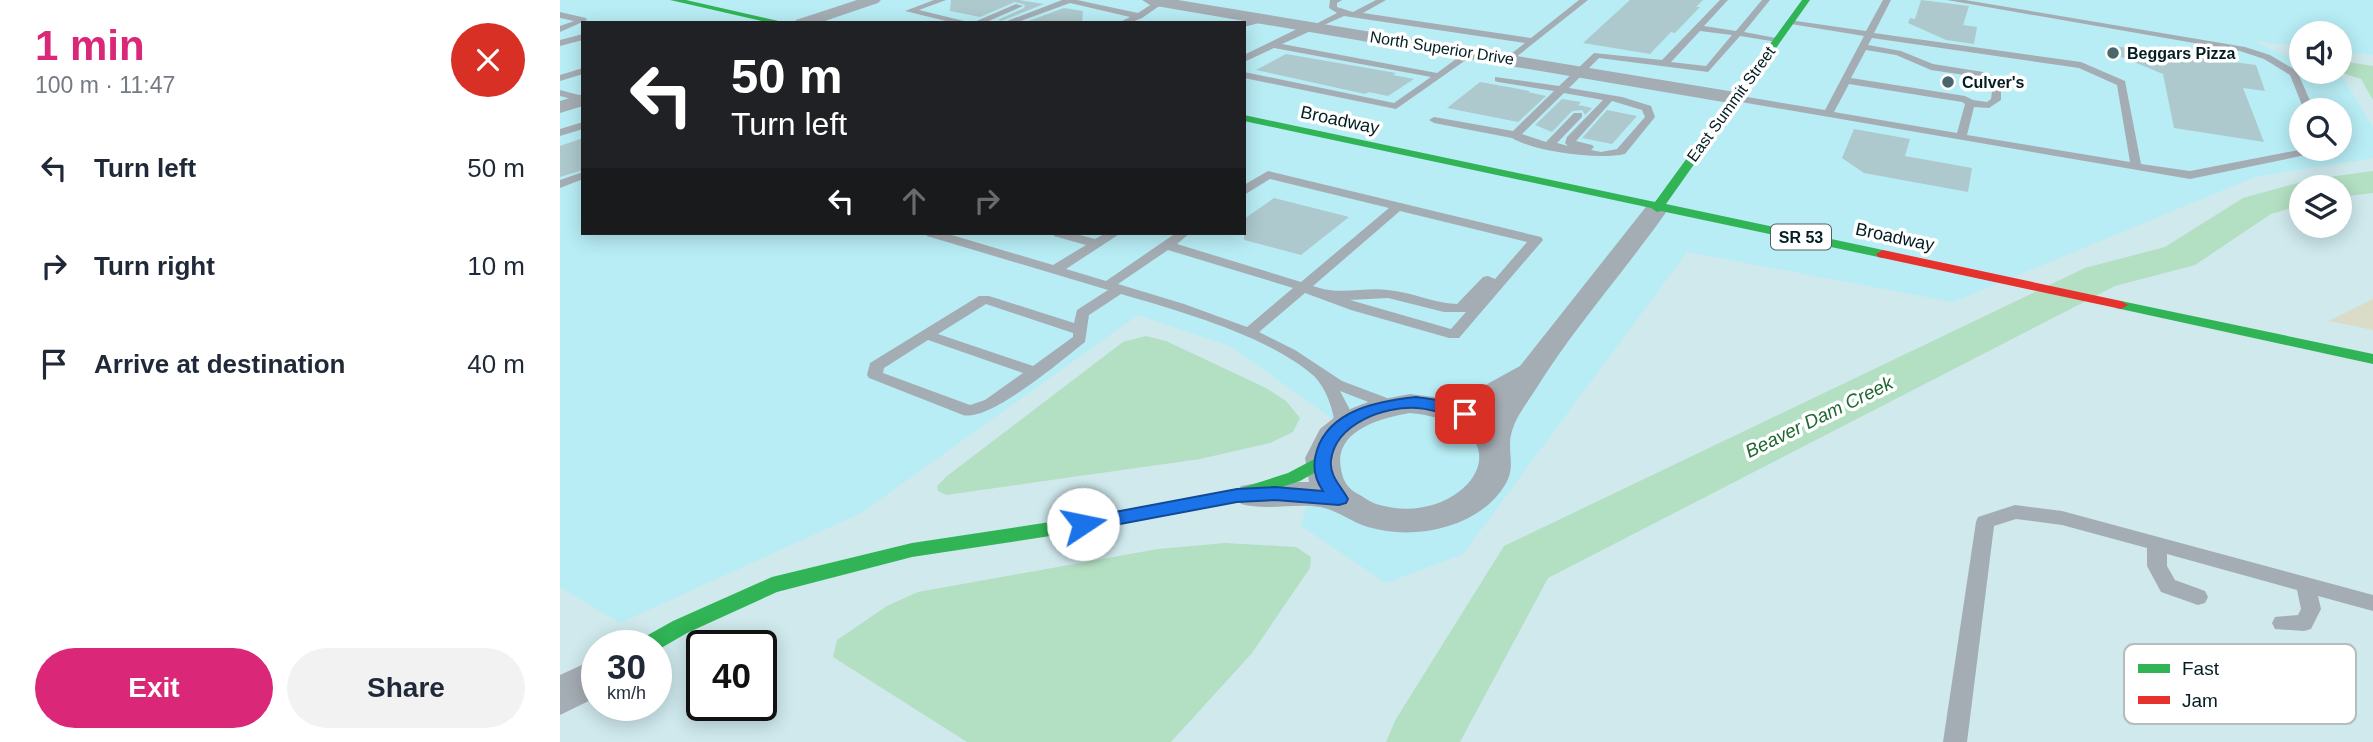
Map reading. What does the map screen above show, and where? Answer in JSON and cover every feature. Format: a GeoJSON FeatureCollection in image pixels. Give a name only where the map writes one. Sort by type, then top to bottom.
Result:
{"type":"FeatureCollection","features":[{"type":"Feature","properties":{"kind":"main road"},"geometry":{"type":"LineString","coordinates":[[674,0],[774,21]]}},
{"type":"Feature","properties":{"kind":"main road","name":"East Summit Street"},"geometry":{"type":"LineString","coordinates":[[1657,208],[1806,0]]}},
{"type":"Feature","properties":{"kind":"main road","name":"Broadway"},"geometry":{"type":"LineString","coordinates":[[1246,118],[2373,359]]}},
{"type":"Feature","properties":{"kind":"main road"},"geometry":{"type":"LineString","coordinates":[[672,632],[772,585],[912,550],[1083,524],[1237,496],[1294,477],[1322,461]]}},
{"type":"Feature","properties":{"kind":"street"},"geometry":{"type":"LineString","coordinates":[[808,21],[873,0]]}},
{"type":"Feature","properties":{"kind":"street","name":"North Superior Drive"},"geometry":{"type":"LineString","coordinates":[[1158,1],[1735,98]]}},
{"type":"Feature","properties":{"kind":"street"},"geometry":{"type":"LineString","coordinates":[[560,93],[581,88]]}},
{"type":"Feature","properties":{"kind":"street"},"geometry":{"type":"LineString","coordinates":[[560,93],[581,98]]}},
{"type":"Feature","properties":{"kind":"street"},"geometry":{"type":"LineString","coordinates":[[1494,444],[1483,427],[1465,414],[1416,403],[1389,405],[1364,413],[1343,425],[1328,442],[1322,461],[1325,481],[1339,499],[1361,512],[1390,520],[1421,519],[1450,512],[1474,499],[1490,482],[1497,463],[1494,444],[1500,421],[1533,369],[1657,208]]}},
{"type":"Feature","properties":{"kind":"street"},"geometry":{"type":"LineString","coordinates":[[1451,409],[1474,403],[1501,390],[1533,369]]}},
{"type":"Feature","properties":{"kind":"street"},"geometry":{"type":"LineString","coordinates":[[1237,496],[1275,493],[1339,499]]}},
{"type":"Feature","properties":{"kind":"street"},"geometry":{"type":"LineString","coordinates":[[560,697],[581,685]]}},
{"type":"Feature","properties":{"kind":"lane"},"geometry":{"type":"LineString","coordinates":[[942,0],[909,12],[957,21]]}},
{"type":"Feature","properties":{"kind":"lane"},"geometry":{"type":"LineString","coordinates":[[1338,0],[1334,2],[1333,8],[1343,13],[1531,41]]}},
{"type":"Feature","properties":{"kind":"lane"},"geometry":{"type":"LineString","coordinates":[[1356,14],[1382,0]]}},
{"type":"Feature","properties":{"kind":"lane"},"geometry":{"type":"LineString","coordinates":[[1510,59],[1584,0]]}},
{"type":"Feature","properties":{"kind":"lane"},"geometry":{"type":"LineString","coordinates":[[1665,63],[1724,0]]}},
{"type":"Feature","properties":{"kind":"lane"},"geometry":{"type":"LineString","coordinates":[[1516,135],[1597,55],[1708,69],[1766,0]]}},
{"type":"Feature","properties":{"kind":"lane"},"geometry":{"type":"LineString","coordinates":[[1828,114],[1887,0]]}},
{"type":"Feature","properties":{"kind":"lane"},"geometry":{"type":"LineString","coordinates":[[1951,0],[2242,49],[2267,57],[2294,73],[2304,98]]}},
{"type":"Feature","properties":{"kind":"lane"},"geometry":{"type":"LineString","coordinates":[[1012,21],[1068,1],[1139,16]]}},
{"type":"Feature","properties":{"kind":"lane"},"geometry":{"type":"LineString","coordinates":[[1127,21],[1139,16],[1158,1]]}},
{"type":"Feature","properties":{"kind":"lane"},"geometry":{"type":"LineString","coordinates":[[981,21],[1024,5]]}},
{"type":"Feature","properties":{"kind":"lane"},"geometry":{"type":"LineString","coordinates":[[1246,58],[1343,13]]}},
{"type":"Feature","properties":{"kind":"lane"},"geometry":{"type":"LineString","coordinates":[[560,15],[583,20],[560,29]]}},
{"type":"Feature","properties":{"kind":"lane"},"geometry":{"type":"LineString","coordinates":[[1246,23],[1263,19]]}},
{"type":"Feature","properties":{"kind":"lane"},"geometry":{"type":"LineString","coordinates":[[1789,23],[2081,65],[2122,83],[2136,167]]}},
{"type":"Feature","properties":{"kind":"lane"},"geometry":{"type":"LineString","coordinates":[[1698,28],[1777,39]]}},
{"type":"Feature","properties":{"kind":"lane"},"geometry":{"type":"LineString","coordinates":[[560,43],[581,38]]}},
{"type":"Feature","properties":{"kind":"lane"},"geometry":{"type":"LineString","coordinates":[[1273,45],[1439,76]]}},
{"type":"Feature","properties":{"kind":"lane"},"geometry":{"type":"LineString","coordinates":[[1845,80],[1965,99],[1970,103],[1989,105],[1996,100],[1998,82],[1980,74],[1931,67],[1898,53],[1861,47]]}},
{"type":"Feature","properties":{"kind":"lane"},"geometry":{"type":"LineString","coordinates":[[1246,75],[1396,106],[1470,53]]}},
{"type":"Feature","properties":{"kind":"lane"},"geometry":{"type":"LineString","coordinates":[[560,93],[581,73]]}},
{"type":"Feature","properties":{"kind":"lane"},"geometry":{"type":"LineString","coordinates":[[1434,120],[1516,135],[1525,141],[1601,155],[1620,152],[1650,117],[1647,108],[1636,103],[1498,79]]}},
{"type":"Feature","properties":{"kind":"lane"},"geometry":{"type":"LineString","coordinates":[[1548,146],[1597,96]]}},
{"type":"Feature","properties":{"kind":"lane"},"geometry":{"type":"LineString","coordinates":[[1610,98],[1571,139],[1571,143],[1606,149],[1615,147],[1631,127],[1645,125]]}},
{"type":"Feature","properties":{"kind":"lane"},"geometry":{"type":"LineString","coordinates":[[1735,98],[2190,175],[2289,155]]}},
{"type":"Feature","properties":{"kind":"lane"},"geometry":{"type":"LineString","coordinates":[[1961,137],[1970,103]]}},
{"type":"Feature","properties":{"kind":"lane"},"geometry":{"type":"LineString","coordinates":[[560,133],[581,126]]}},
{"type":"Feature","properties":{"kind":"lane"},"geometry":{"type":"LineString","coordinates":[[1246,190],[1268,175],[1531,239]]}},
{"type":"Feature","properties":{"kind":"lane"},"geometry":{"type":"LineString","coordinates":[[560,184],[581,176]]}},
{"type":"Feature","properties":{"kind":"lane"},"geometry":{"type":"LineString","coordinates":[[1249,333],[1398,207]]}},
{"type":"Feature","properties":{"kind":"lane"},"geometry":{"type":"LineString","coordinates":[[939,235],[1113,287],[1249,333],[1290,353],[1322,376],[1389,405]]}},
{"type":"Feature","properties":{"kind":"lane"},"geometry":{"type":"LineString","coordinates":[[1066,235],[1097,244]]}},
{"type":"Feature","properties":{"kind":"lane"},"geometry":{"type":"LineString","coordinates":[[1055,270],[1112,235]]}},
{"type":"Feature","properties":{"kind":"lane"},"geometry":{"type":"LineString","coordinates":[[1079,330],[984,299],[876,366],[875,375],[969,411],[991,404],[1080,339],[1082,313],[1181,235]]}},
{"type":"Feature","properties":{"kind":"lane"},"geometry":{"type":"LineString","coordinates":[[1330,296],[1362,295],[1379,303],[1438,319],[1454,317],[1531,239]]}},
{"type":"Feature","properties":{"kind":"lane"},"geometry":{"type":"LineString","coordinates":[[1166,245],[1302,286],[1356,307],[1454,335],[1531,239]]}},
{"type":"Feature","properties":{"kind":"lane"},"geometry":{"type":"LineString","coordinates":[[926,335],[1036,372]]}},
{"type":"Feature","properties":{"kind":"lane"},"geometry":{"type":"LineString","coordinates":[[1322,376],[1341,408],[1343,425]]}},
{"type":"Feature","properties":{"kind":"lane"},"geometry":{"type":"LineString","coordinates":[[1955,742],[1986,522],[2015,512],[2050,516],[2373,603]]}},
{"type":"Feature","properties":{"kind":"lane"},"geometry":{"type":"LineString","coordinates":[[2157,544],[2157,566],[2168,586],[2198,597]]}},
{"type":"Feature","properties":{"kind":"lane"},"geometry":{"type":"LineString","coordinates":[[2282,623],[2304,623],[2311,609],[2306,585]]}},
{"type":"Feature","properties":{"kind":"shaded area"},"geometry":{"type":"Polygon","coordinates":[[[560,0],[2373,0],[2373,55],[2352,52],[2352,21],[2289,21],[2289,45],[2252,41],[2289,57],[2289,84],[2347,84],[2373,127],[2373,158],[2255,177],[1953,302],[1687,252],[1463,554],[1386,583],[1301,526],[1331,418],[1232,347],[1138,315],[861,513],[620,623],[560,587],[560,0]]]}},
{"type":"Feature","properties":{"kind":"shaded area"},"geometry":{"type":"Polygon","coordinates":[[[2352,63],[2373,66],[2373,100],[2361,79],[2352,76],[2352,63]]]}},
{"type":"Feature","properties":{"kind":"shaded area"},"geometry":{"type":"Polygon","coordinates":[[[2373,299],[2373,330],[2329,321],[2373,299]]]}},
{"type":"Feature","properties":{"kind":"shaded area"},"geometry":{"type":"Polygon","coordinates":[[[1146,336],[1166,341],[1266,388],[1286,401],[1300,418],[1293,432],[1270,443],[1200,459],[946,495],[938,491],[937,486],[947,476],[1123,342],[1146,336]]]}},
{"type":"Feature","properties":{"kind":"shaded area"},"geometry":{"type":"Polygon","coordinates":[[[1225,543],[1296,547],[1311,557],[1310,568],[1252,653],[1171,742],[967,742],[833,657],[837,640],[887,606],[918,592],[1158,549],[1225,543]]]}},
{"type":"Feature","properties":{"kind":"building"},"geometry":{"type":"Polygon","coordinates":[[[951,0],[1019,0],[1044,4],[1001,21],[998,20],[1024,8],[1025,5],[1015,2],[980,17],[950,11],[951,0]]]}},
{"type":"Feature","properties":{"kind":"building"},"geometry":{"type":"Polygon","coordinates":[[[1630,0],[1703,0],[1696,7],[1700,7],[1675,33],[1671,32],[1650,54],[1583,43],[1630,0]]]}},
{"type":"Feature","properties":{"kind":"building"},"geometry":{"type":"Polygon","coordinates":[[[1921,0],[1969,6],[1963,25],[1977,27],[1974,44],[1946,40],[1908,23],[1910,18],[1915,19],[1921,0]]]}},
{"type":"Feature","properties":{"kind":"building"},"geometry":{"type":"Polygon","coordinates":[[[1064,8],[1083,11],[1082,21],[1028,21],[1064,8]]]}},
{"type":"Feature","properties":{"kind":"building"},"geometry":{"type":"Polygon","coordinates":[[[2114,46],[2256,65],[2265,91],[2243,88],[2264,142],[2174,128],[2163,74],[2112,53],[2114,46]]]}},
{"type":"Feature","properties":{"kind":"building"},"geometry":{"type":"Polygon","coordinates":[[[1286,54],[1396,73],[1393,75],[1414,79],[1388,96],[1369,92],[1365,94],[1256,70],[1286,54]]]}},
{"type":"Feature","properties":{"kind":"building"},"geometry":{"type":"Polygon","coordinates":[[[1480,82],[1546,96],[1518,122],[1447,108],[1480,82]]]}},
{"type":"Feature","properties":{"kind":"building"},"geometry":{"type":"Polygon","coordinates":[[[1562,99],[1581,102],[1578,105],[1592,108],[1585,115],[1582,110],[1572,111],[1552,132],[1535,125],[1562,99]]]}},
{"type":"Feature","properties":{"kind":"building"},"geometry":{"type":"Polygon","coordinates":[[[1607,110],[1637,116],[1612,144],[1582,138],[1607,110]]]}},
{"type":"Feature","properties":{"kind":"building"},"geometry":{"type":"Polygon","coordinates":[[[1854,129],[1910,139],[1905,156],[1972,168],[1968,192],[1864,173],[1842,158],[1854,129]]]}},
{"type":"Feature","properties":{"kind":"building"},"geometry":{"type":"Polygon","coordinates":[[[581,139],[581,171],[560,177],[560,146],[581,139]]]}},
{"type":"Feature","properties":{"kind":"building"},"geometry":{"type":"Polygon","coordinates":[[[1274,198],[1349,217],[1301,255],[1244,240],[1246,218],[1274,198]]]}},
{"type":"Feature","properties":{"kind":"waterway","name":"Beaver Dam Creek"},"geometry":{"type":"LineString","coordinates":[[2352,184],[2373,182]]}},
{"type":"Feature","properties":{"kind":"waterway","name":"Beaver Dam Creek"},"geometry":{"type":"LineString","coordinates":[[1422,742],[1526,562],[2100,277],[2180,256],[2257,206],[2289,197]]}},
{"type":"Feature","properties":{"kind":"traffic: fast"},"geometry":{"type":"LineString","coordinates":[[674,0],[774,21]]}},
{"type":"Feature","properties":{"kind":"traffic: fast"},"geometry":{"type":"LineString","coordinates":[[1657,208],[1806,0]]}},
{"type":"Feature","properties":{"kind":"traffic: fast"},"geometry":{"type":"LineString","coordinates":[[1246,118],[1883,254]]}},
{"type":"Feature","properties":{"kind":"traffic: fast"},"geometry":{"type":"LineString","coordinates":[[2121,305],[2373,359]]}},
{"type":"Feature","properties":{"kind":"traffic: fast"},"geometry":{"type":"LineString","coordinates":[[672,632],[772,585],[912,550],[1083,524],[1237,496],[1294,477],[1322,461]]}},
{"type":"Feature","properties":{"kind":"traffic: jam"},"geometry":{"type":"LineString","coordinates":[[1883,254],[2121,305]]}},
{"type":"Feature","properties":{"kind":"place","name":"Beggars Pizza"},"geometry":{"type":"Point","coordinates":[2113,53]}},
{"type":"Feature","properties":{"kind":"place","name":"Culver's"},"geometry":{"type":"Point","coordinates":[1948,82]}},
{"type":"Feature","properties":{"kind":"route"},"geometry":{"type":"LineString","coordinates":[[1083,524],[1237,496],[1275,493],[1339,499],[1325,481],[1322,461],[1328,442],[1343,425],[1364,413],[1389,405],[1416,403],[1441,406],[1465,414]]}}]}
